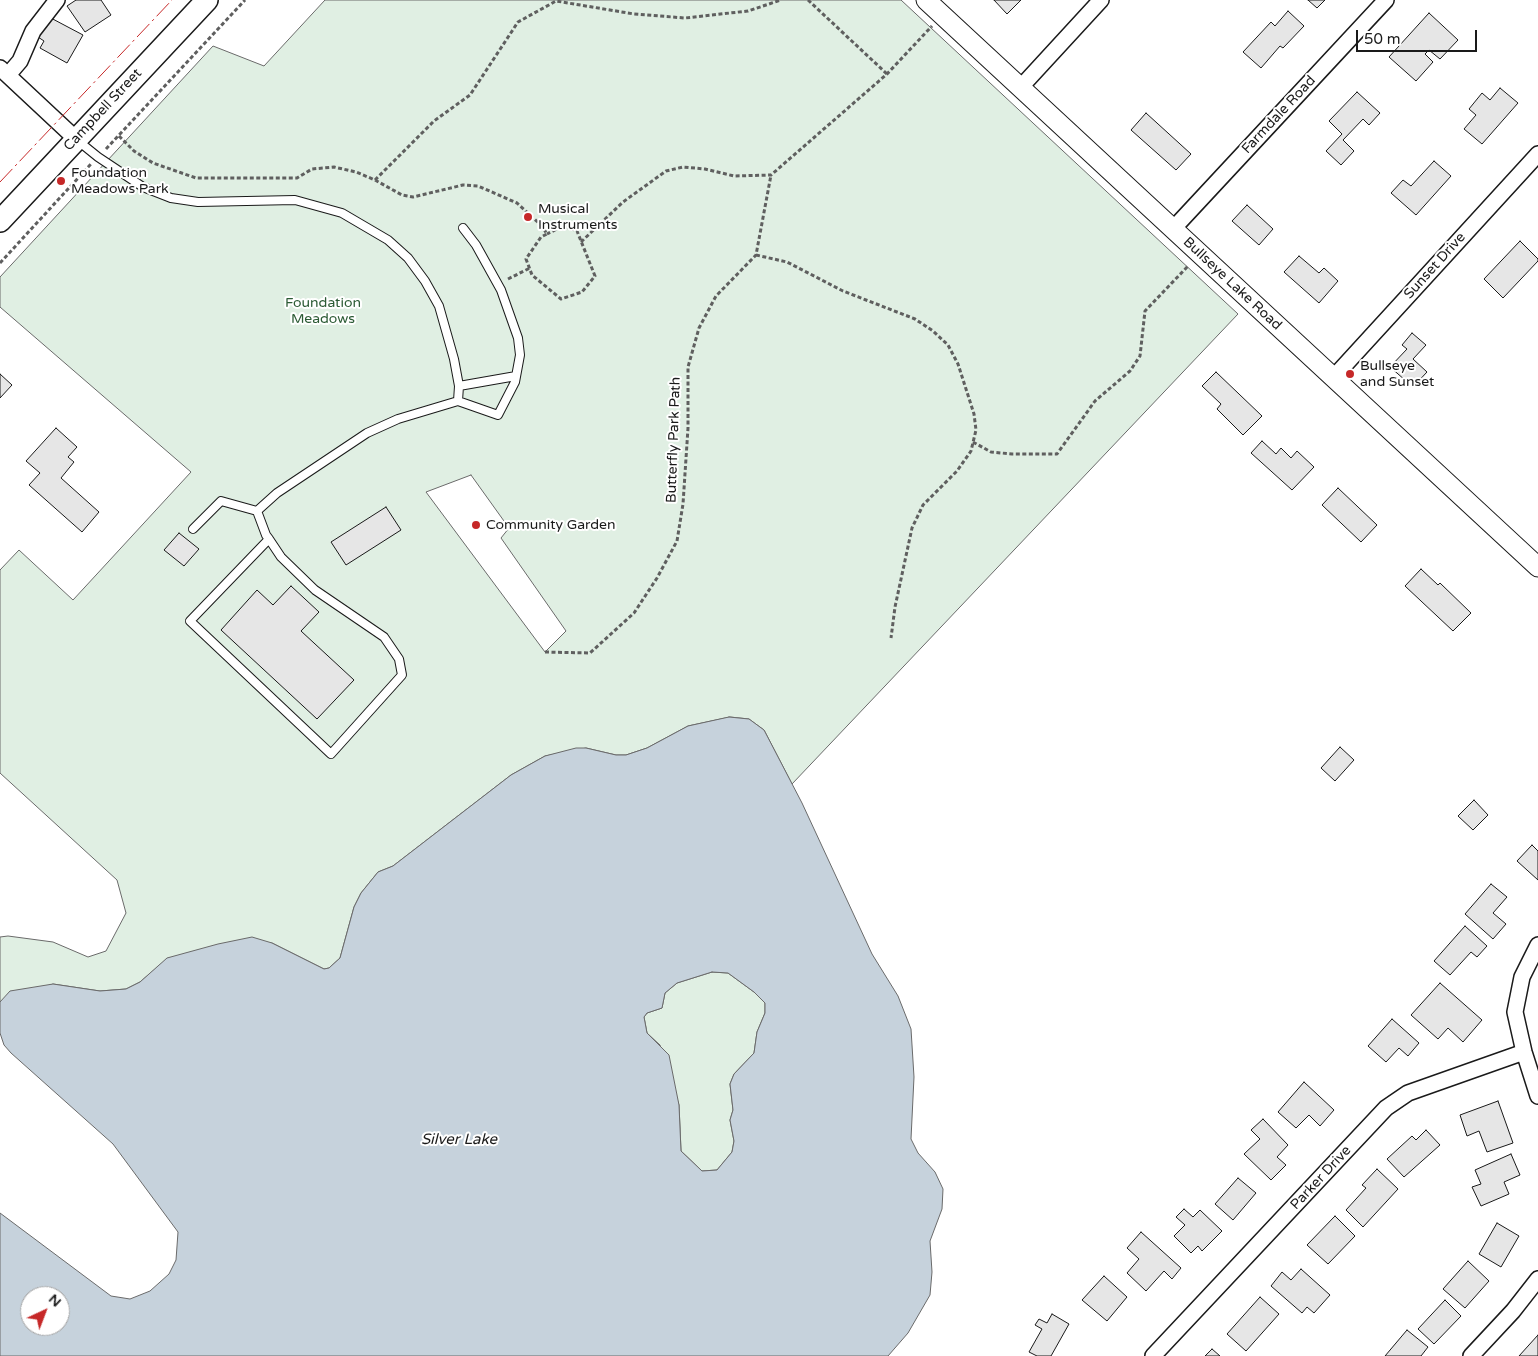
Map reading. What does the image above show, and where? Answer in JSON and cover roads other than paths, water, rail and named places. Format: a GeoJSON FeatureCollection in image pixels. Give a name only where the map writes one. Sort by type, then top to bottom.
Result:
{"type":"FeatureCollection","features":[{"type":"Feature","properties":{"kind":"main road","name":"Campbell Street"},"geometry":{"type":"LineString","coordinates":[[0,221],[207,0]]}},
{"type":"Feature","properties":{"kind":"street"},"geometry":{"type":"LineString","coordinates":[[57,0],[42,18],[20,61],[4,71],[76,139]]}},
{"type":"Feature","properties":{"kind":"street","name":"Bullseye Lake Road"},"geometry":{"type":"LineString","coordinates":[[926,0],[1538,567]]}},
{"type":"Feature","properties":{"kind":"street"},"geometry":{"type":"LineString","coordinates":[[1020,88],[1101,0]]}},
{"type":"Feature","properties":{"kind":"street","name":"Farmdale Road"},"geometry":{"type":"LineString","coordinates":[[1173,229],[1386,0]]}},
{"type":"Feature","properties":{"kind":"street","name":"Sunset Drive"},"geometry":{"type":"LineString","coordinates":[[1333,378],[1538,154]]}},
{"type":"Feature","properties":{"kind":"street"},"geometry":{"type":"LineString","coordinates":[[1538,945],[1522,977],[1515,1012],[1524,1052],[1538,1096]]}},
{"type":"Feature","properties":{"kind":"street","name":"Parker Drive"},"geometry":{"type":"LineString","coordinates":[[1153,1356],[1386,1108],[1408,1093],[1524,1052]]}},
{"type":"Feature","properties":{"kind":"street"},"geometry":{"type":"LineString","coordinates":[[1471,1356],[1513,1311],[1538,1279]]}},
{"type":"Feature","properties":{"kind":"lane"},"geometry":{"type":"LineString","coordinates":[[76,139],[98,158],[143,187],[170,198],[198,202],[295,200],[342,213],[388,240],[408,258],[425,281],[439,306],[448,333],[459,386],[458,401]]}},
{"type":"Feature","properties":{"kind":"lane"},"geometry":{"type":"LineString","coordinates":[[257,511],[277,493],[367,433],[398,419],[458,401],[498,414],[516,376],[520,355],[518,338],[498,284],[476,245],[463,228]]}},
{"type":"Feature","properties":{"kind":"lane"},"geometry":{"type":"LineString","coordinates":[[459,386],[516,376]]}},
{"type":"Feature","properties":{"kind":"lane"},"geometry":{"type":"LineString","coordinates":[[193,529],[221,501],[257,511]]}},
{"type":"Feature","properties":{"kind":"lane"},"geometry":{"type":"LineString","coordinates":[[257,511],[269,539],[282,556],[315,590],[384,637],[398,659],[402,675],[331,754],[190,621],[269,539]]}},
{"type":"Feature","properties":{"kind":"water","name":"Silver Lake"},"geometry":{"type":"Polygon","coordinates":[[[729,717],[749,719],[764,730],[802,803],[872,954],[898,996],[911,1029],[914,1077],[911,1139],[918,1153],[935,1172],[943,1189],[942,1209],[930,1241],[932,1272],[930,1295],[908,1333],[888,1356],[0,1356],[0,1213],[111,1296],[130,1299],[150,1291],[169,1274],[176,1260],[178,1232],[113,1144],[4,1045],[0,1033],[0,1002],[10,991],[53,984],[100,991],[126,989],[140,982],[167,958],[252,937],[272,943],[324,969],[329,968],[340,958],[354,907],[361,893],[378,872],[393,866],[511,775],[545,756],[576,748],[626,755],[647,748],[688,726],[729,717]],[[712,972],[677,983],[665,993],[662,1008],[647,1013],[644,1017],[647,1033],[669,1055],[679,1105],[681,1151],[702,1171],[717,1170],[732,1152],[734,1141],[730,1120],[733,1110],[730,1084],[734,1074],[754,1053],[757,1032],[765,1013],[765,1003],[754,992],[728,973],[712,972]]]}},
{"type":"Feature","properties":{"kind":"place","name":"Foundation Meadows Park"},"geometry":{"type":"Point","coordinates":[61,181]}},
{"type":"Feature","properties":{"kind":"place","name":"Musical Instruments"},"geometry":{"type":"Point","coordinates":[528,217]}},
{"type":"Feature","properties":{"kind":"place","name":"Bullseye and Sunset"},"geometry":{"type":"Point","coordinates":[1350,374]}},
{"type":"Feature","properties":{"kind":"place","name":"Community Garden"},"geometry":{"type":"Point","coordinates":[476,525]}},
{"type":"Feature","properties":{"kind":"park label","name":"Foundation Meadows"},"geometry":{"type":"Point","coordinates":[323,312]}}]}
